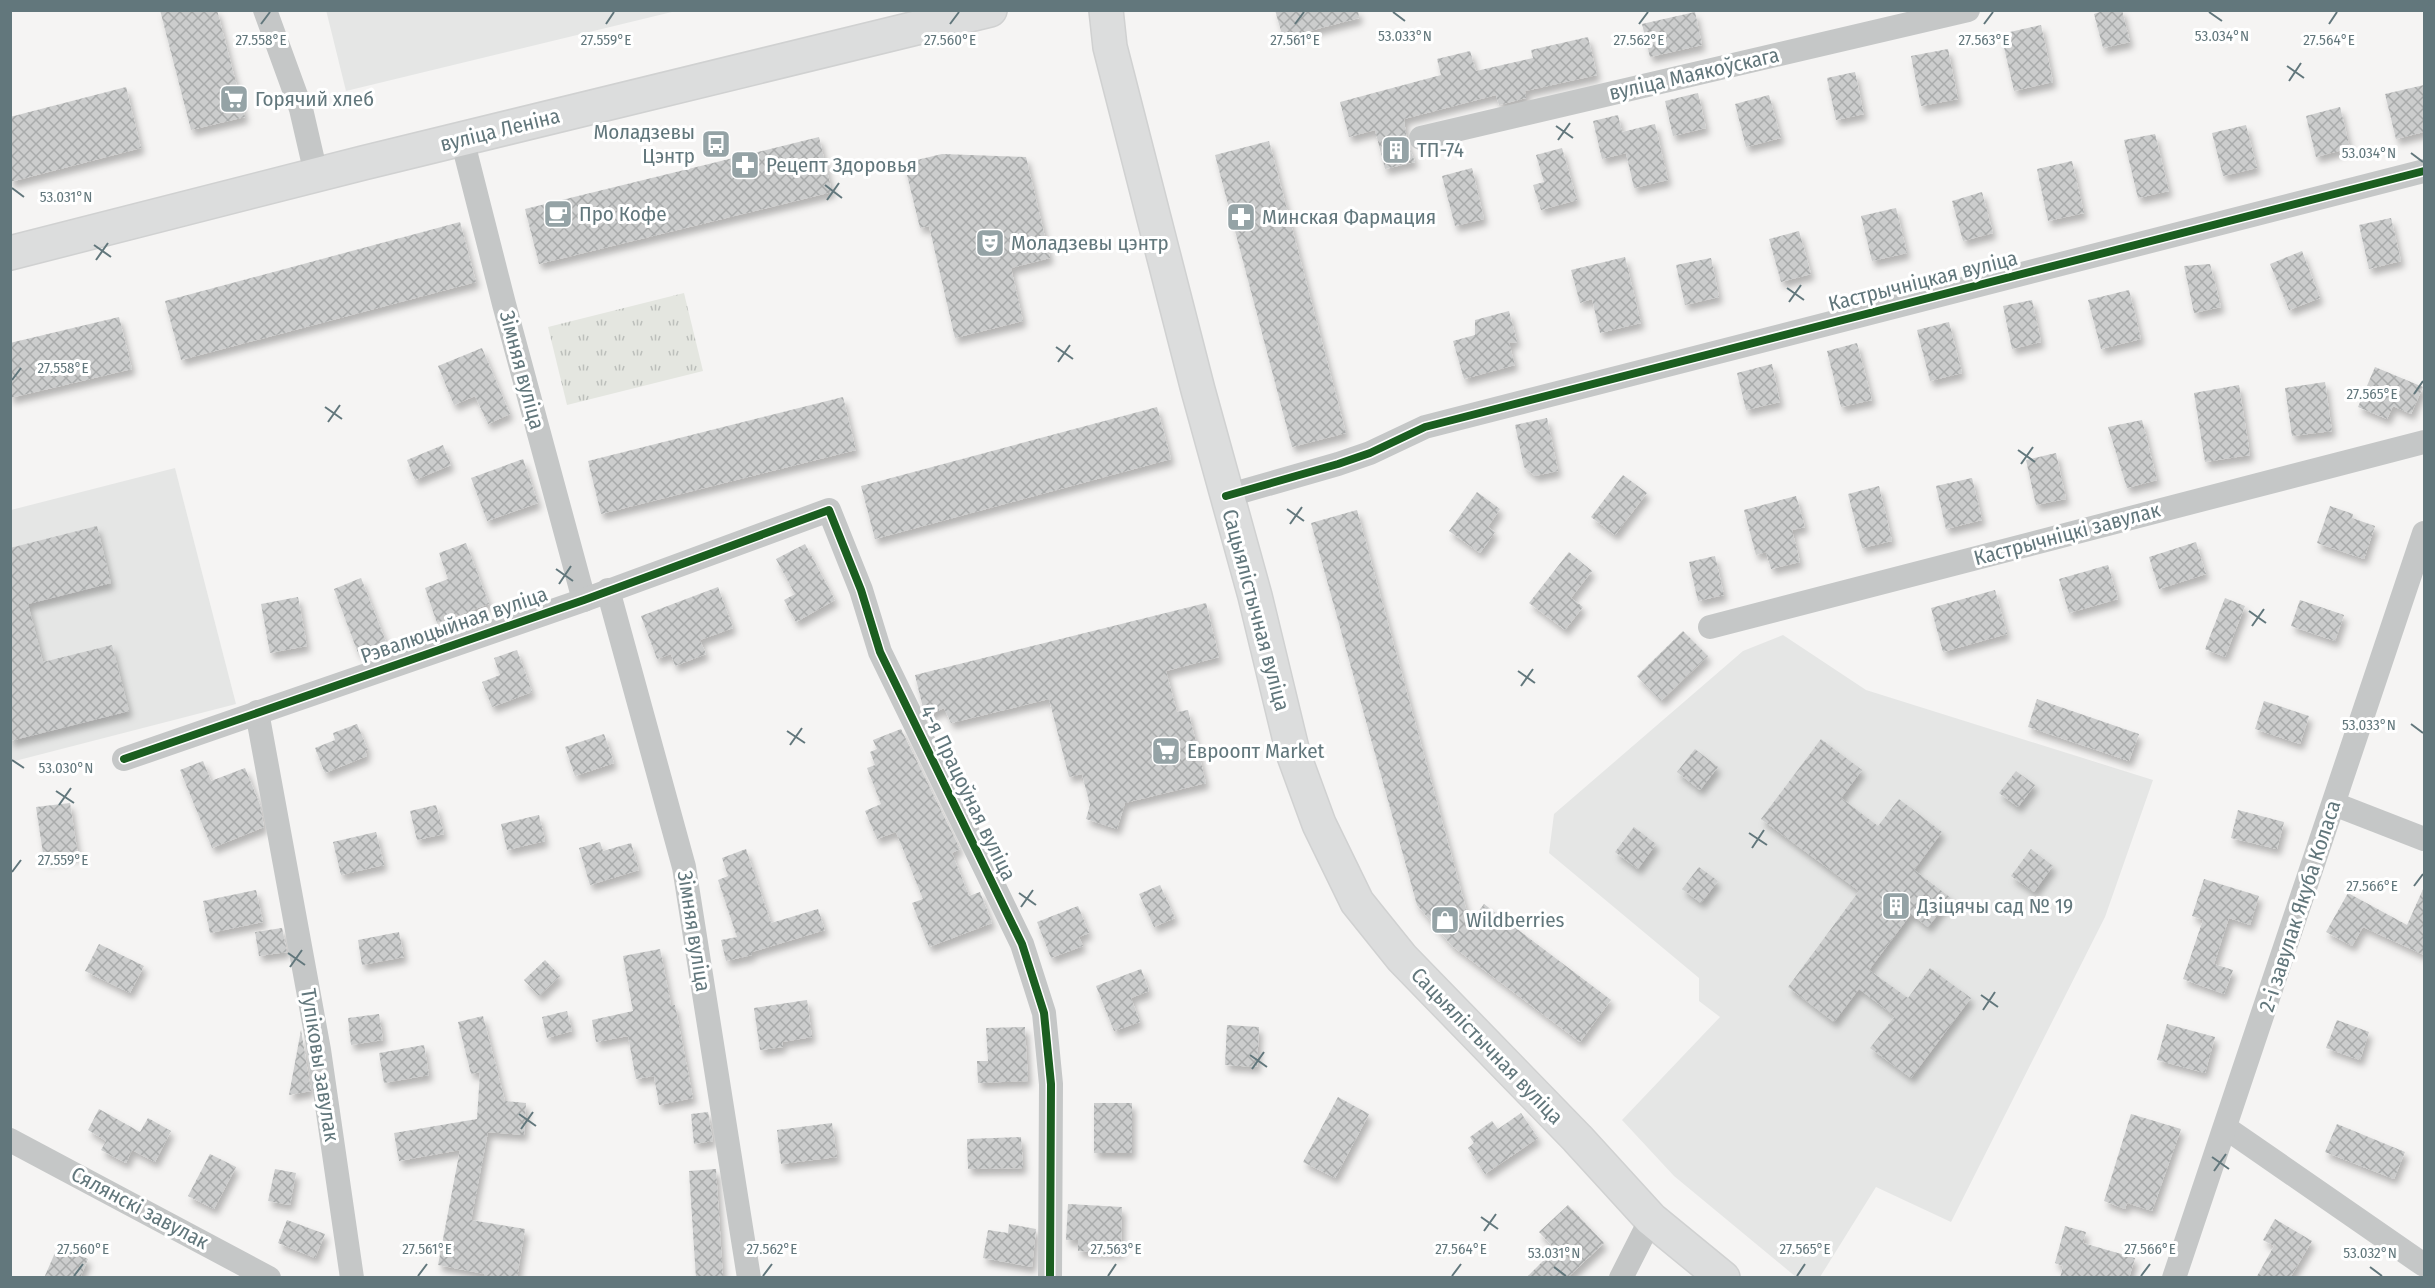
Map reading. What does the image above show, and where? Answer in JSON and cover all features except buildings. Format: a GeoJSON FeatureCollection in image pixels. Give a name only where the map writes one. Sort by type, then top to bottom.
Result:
{"type":"FeatureCollection","features":[{"type":"Feature","properties":{"kind":"main road","name":"вуліца Леніна"},"geometry":{"type":"LineString","coordinates":[[10,253],[316,174],[990,10]]}},
{"type":"Feature","properties":{"kind":"main road","name":"Сацыялістычная вуліца"},"geometry":{"type":"LineString","coordinates":[[1106,10],[1110,47],[1255,596],[1293,753],[1319,824],[1357,902],[1402,958],[1577,1138],[1651,1219],[1723,1278]]}},
{"type":"Feature","properties":{"kind":"street"},"geometry":{"type":"LineString","coordinates":[[265,10],[301,109],[316,174]]}},
{"type":"Feature","properties":{"kind":"street","name":"вуліца Маякоўскага"},"geometry":{"type":"LineString","coordinates":[[1421,138],[1968,10]]}},
{"type":"Feature","properties":{"kind":"street","name":"Зімняя вуліца"},"geometry":{"type":"LineString","coordinates":[[462,139],[584,600]]}},
{"type":"Feature","properties":{"kind":"street","name":"Кастрычніцкая вуліца"},"geometry":{"type":"LineString","coordinates":[[1227,496],[1370,453],[1425,427],[2424,171]]}},
{"type":"Feature","properties":{"kind":"street","name":"Кастрычніцкі завулак"},"geometry":{"type":"LineString","coordinates":[[1710,627],[2424,442]]}},
{"type":"Feature","properties":{"kind":"street","name":"Рэвалюцыйная вуліца"},"geometry":{"type":"LineString","coordinates":[[124,759],[584,600],[829,510]]}},
{"type":"Feature","properties":{"kind":"street","name":"4-я Працоўная вуліца"},"geometry":{"type":"LineString","coordinates":[[829,510],[861,590],[880,652],[1022,944],[1044,1013],[1051,1084],[1050,1278]]}},
{"type":"Feature","properties":{"kind":"street","name":"2-і завулак Якуба Коласа"},"geometry":{"type":"LineString","coordinates":[[2174,1278],[2423,541]]}},
{"type":"Feature","properties":{"kind":"street","name":"Зімняя вуліца"},"geometry":{"type":"LineString","coordinates":[[608,590],[684,867],[749,1278]]}},
{"type":"Feature","properties":{"kind":"street","name":"Тупіковы завулак"},"geometry":{"type":"LineString","coordinates":[[257,712],[319,1050],[352,1278]]}},
{"type":"Feature","properties":{"kind":"street"},"geometry":{"type":"LineString","coordinates":[[2334,804],[2424,839]]}},
{"type":"Feature","properties":{"kind":"street"},"geometry":{"type":"LineString","coordinates":[[2226,1128],[2424,1265]]}},
{"type":"Feature","properties":{"kind":"street","name":"Сялянскі завулак"},"geometry":{"type":"LineString","coordinates":[[10,1140],[268,1278]]}},
{"type":"Feature","properties":{"kind":"street"},"geometry":{"type":"LineString","coordinates":[[1621,1278],[1651,1219]]}},
{"type":"Feature","properties":{"kind":"shaded area"},"geometry":{"type":"Polygon","coordinates":[[[326,10],[676,10],[676,11],[346,91],[326,10]]]}},
{"type":"Feature","properties":{"kind":"shaded area"},"geometry":{"type":"Polygon","coordinates":[[[175,468],[236,704],[11,762],[11,510],[175,468]]]}},
{"type":"Feature","properties":{"kind":"shaded area"},"geometry":{"type":"Polygon","coordinates":[[[1783,635],[1866,690],[2153,780],[2105,917],[1951,1222],[1876,1187],[1820,1277],[1796,1277],[1674,1176],[1622,1120],[1720,1017],[1699,1001],[1699,978],[1549,853],[1554,814],[1743,651],[1783,635]]]}},
{"type":"Feature","properties":{"kind":"green space"},"geometry":{"type":"Polygon","coordinates":[[[684,293],[703,371],[567,405],[548,327],[684,293]]]}},
{"type":"Feature","properties":{"kind":"cycle path"},"geometry":{"type":"LineString","coordinates":[[1226,496],[1370,453],[1425,427],[2424,171]]}},
{"type":"Feature","properties":{"kind":"cycle path"},"geometry":{"type":"LineString","coordinates":[[124,759],[584,600],[829,510],[861,590],[880,652],[1022,944],[1044,1013],[1051,1084],[1050,1278]]}},
{"type":"Feature","properties":{"kind":"place","name":"Горячий хлеб"},"geometry":{"type":"Point","coordinates":[234,99]}},
{"type":"Feature","properties":{"kind":"place","name":"Моладзевы Цэнтр"},"geometry":{"type":"Point","coordinates":[716,144]}},
{"type":"Feature","properties":{"kind":"place","name":"ТП-74"},"geometry":{"type":"Point","coordinates":[1396,150]}},
{"type":"Feature","properties":{"kind":"place","name":"Рецепт Здоровья"},"geometry":{"type":"Point","coordinates":[745,165]}},
{"type":"Feature","properties":{"kind":"place","name":"Про Кофе"},"geometry":{"type":"Point","coordinates":[558,214]}},
{"type":"Feature","properties":{"kind":"place","name":"Минская Фармация"},"geometry":{"type":"Point","coordinates":[1241,217]}},
{"type":"Feature","properties":{"kind":"place","name":"Моладзевы цэнтр"},"geometry":{"type":"Point","coordinates":[990,243]}},
{"type":"Feature","properties":{"kind":"place","name":"Евроопт Market"},"geometry":{"type":"Point","coordinates":[1166,751]}},
{"type":"Feature","properties":{"kind":"place","name":"Дзіцячы сад № 19"},"geometry":{"type":"Point","coordinates":[1896,906]}},
{"type":"Feature","properties":{"kind":"place","name":"Wildberries"},"geometry":{"type":"Point","coordinates":[1445,920]}}]}
